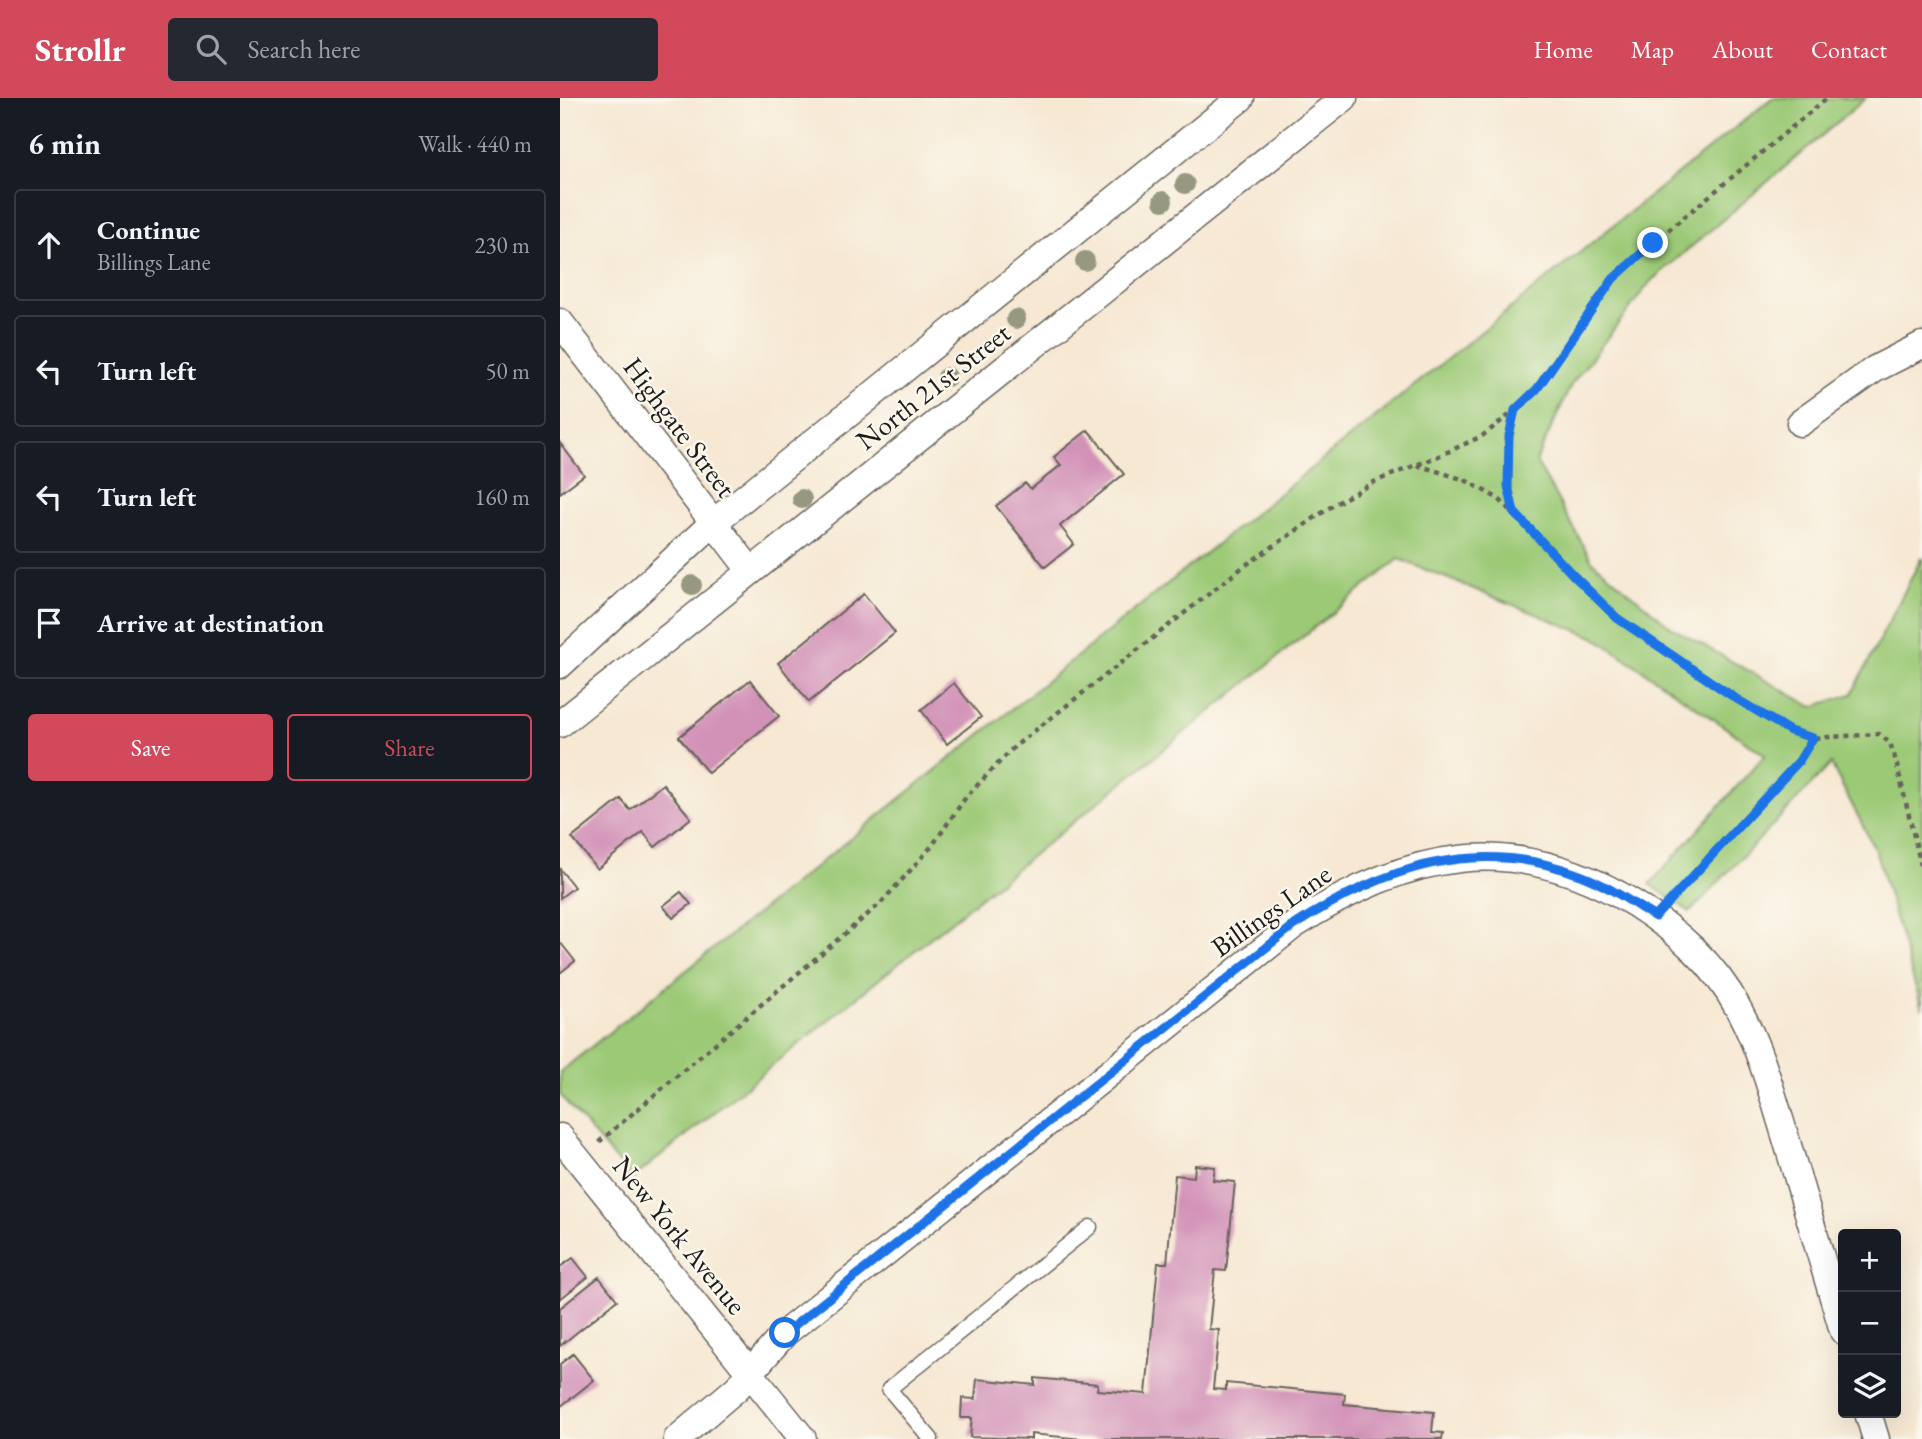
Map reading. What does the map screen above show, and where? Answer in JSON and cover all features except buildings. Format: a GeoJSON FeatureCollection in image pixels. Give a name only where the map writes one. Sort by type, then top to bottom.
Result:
{"type":"FeatureCollection","features":[{"type":"Feature","properties":{"kind":"street","name":"North 21st Street"},"geometry":{"type":"LineString","coordinates":[[560,665],[713,523],[1241,98]]}},
{"type":"Feature","properties":{"kind":"street","name":"North 21st Street"},"geometry":{"type":"LineString","coordinates":[[560,723],[1344,98]]}},
{"type":"Feature","properties":{"kind":"street","name":"Highgate Street"},"geometry":{"type":"LineString","coordinates":[[560,322],[750,570]]}},
{"type":"Feature","properties":{"kind":"street"},"geometry":{"type":"LineString","coordinates":[[1800,423],[1875,369],[1922,345]]}},
{"type":"Feature","properties":{"kind":"street","name":"Billings Lane"},"geometry":{"type":"LineString","coordinates":[[677,1439],[724,1401],[785,1333],[1293,926],[1374,880],[1415,867],[1464,859],[1523,859],[1581,875],[1655,917],[1700,954],[1722,979],[1740,1010],[1762,1061],[1838,1314]]}},
{"type":"Feature","properties":{"kind":"street","name":"New York Avenue"},"geometry":{"type":"LineString","coordinates":[[560,1137],[803,1439]]}},
{"type":"Feature","properties":{"kind":"street"},"geometry":{"type":"LineString","coordinates":[[1870,1418],[1876,1439]]}},
{"type":"Feature","properties":{"kind":"lane"},"geometry":{"type":"LineString","coordinates":[[931,1439],[888,1389],[1090,1227]]}},
{"type":"Feature","properties":{"kind":"path"},"geometry":{"type":"LineString","coordinates":[[578,1159],[881,903],[932,846],[966,797],[1014,747],[1243,567],[1335,504],[1374,482],[1482,436],[1515,410],[1537,389],[1613,279],[1827,98]]}},
{"type":"Feature","properties":{"kind":"path"},"geometry":{"type":"LineString","coordinates":[[1514,512],[1508,486],[1509,436],[1515,410]]}},
{"type":"Feature","properties":{"kind":"path"},"geometry":{"type":"LineString","coordinates":[[1416,465],[1465,480],[1499,499],[1617,618],[1735,698],[1790,731],[1813,738],[1878,734],[1890,743],[1922,870]]}},
{"type":"Feature","properties":{"kind":"path"},"geometry":{"type":"LineString","coordinates":[[1655,917],[1799,761],[1813,738]]}},
{"type":"Feature","properties":{"kind":"green space"},"geometry":{"type":"Polygon","coordinates":[[[1772,98],[1866,98],[1651,281],[1571,385],[1536,461],[1592,561],[1671,627],[1813,707],[1852,694],[1922,557],[1922,1009],[1875,849],[1831,764],[1690,912],[1650,884],[1765,755],[1596,638],[1399,559],[632,1179],[560,1095],[560,1072],[1772,98]]]}},
{"type":"Feature","properties":{"kind":"route"},"geometry":{"type":"LineString","coordinates":[[785,1333],[1293,926],[1347,893],[1374,880],[1415,867],[1452,860],[1523,859],[1581,875],[1655,917],[1799,761],[1813,738],[1790,731],[1735,698],[1617,618],[1514,512],[1508,486],[1509,436],[1515,410],[1537,389],[1613,279],[1653,243]]}}]}
